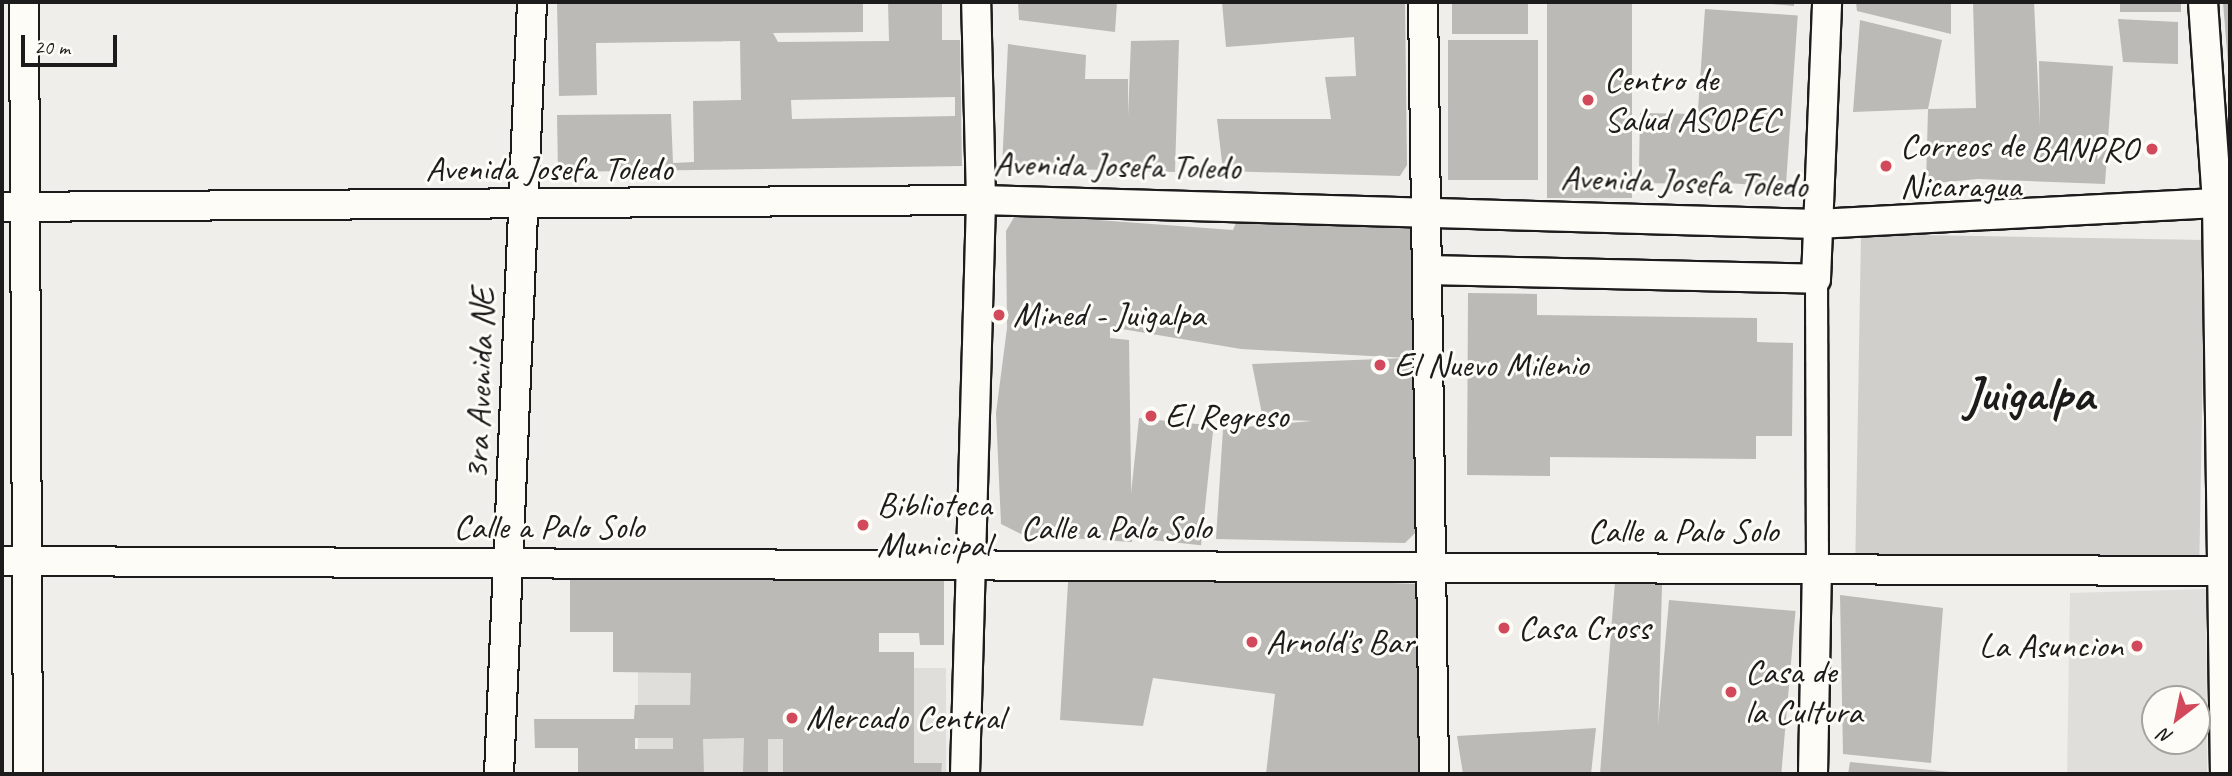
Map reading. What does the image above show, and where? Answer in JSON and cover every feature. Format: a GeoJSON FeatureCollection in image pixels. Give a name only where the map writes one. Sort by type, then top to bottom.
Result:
{"type":"FeatureCollection","features":[{"type":"Feature","properties":{"kind":"street"},"geometry":{"type":"LineString","coordinates":[[24,2],[14,207],[15,562],[27,774]]}},
{"type":"Feature","properties":{"kind":"street","name":"3ra Avenida NE"},"geometry":{"type":"LineString","coordinates":[[499,774],[511,564],[522,206],[532,2]]}},
{"type":"Feature","properties":{"kind":"street"},"geometry":{"type":"LineString","coordinates":[[965,774],[968,564],[981,200],[976,2]]}},
{"type":"Feature","properties":{"kind":"street"},"geometry":{"type":"LineString","coordinates":[[1423,2],[1430,270],[1434,774]]}},
{"type":"Feature","properties":{"kind":"street"},"geometry":{"type":"LineString","coordinates":[[1813,774],[1817,569],[1816,279],[1827,2]]}},
{"type":"Feature","properties":{"kind":"street"},"geometry":{"type":"LineString","coordinates":[[2203,2],[2223,202],[2225,774]]}},
{"type":"Feature","properties":{"kind":"street","name":"Avenida Josefa Toledo"},"geometry":{"type":"LineString","coordinates":[[14,207],[522,206],[981,200],[1427,210],[1817,224],[2223,202]]}},
{"type":"Feature","properties":{"kind":"street"},"geometry":{"type":"LineString","coordinates":[[1430,270],[1816,279]]}},
{"type":"Feature","properties":{"kind":"street","name":"Calle a Palo Solo"},"geometry":{"type":"LineString","coordinates":[[15,562],[2225,570]]}},
{"type":"Feature","properties":{"kind":"shaded area"},"geometry":{"type":"Polygon","coordinates":[[[1861,234],[2205,240],[2199,564],[1855,558],[1861,234]]]}},
{"type":"Feature","properties":{"kind":"shaded area","name":"La Asuncion"},"geometry":{"type":"Polygon","coordinates":[[[2206,589],[2207,685],[2141,685],[2141,755],[2207,755],[2207,774],[2067,774],[2070,593],[2206,589]]]}},
{"type":"Feature","properties":{"kind":"shaded area","name":"Mercado Central"},"geometry":{"type":"Polygon","coordinates":[[[638,668],[946,668],[946,774],[638,774],[638,668]]]}},
{"type":"Feature","properties":{"kind":"building"},"geometry":{"type":"Polygon","coordinates":[[[557,2],[863,3],[863,32],[773,33],[778,42],[889,41],[888,2],[942,2],[942,40],[960,40],[962,166],[558,172],[557,115],[671,114],[673,163],[694,162],[693,101],[741,100],[740,41],[596,43],[597,95],[559,96],[557,2]],[[955,97],[791,100],[792,119],[955,116],[955,97]]]}},
{"type":"Feature","properties":{"kind":"building"},"geometry":{"type":"Polygon","coordinates":[[[1018,2],[1117,2],[1115,32],[1019,20],[1018,2]]]}},
{"type":"Feature","properties":{"kind":"building"},"geometry":{"type":"Polygon","coordinates":[[[1222,2],[1405,2],[1407,165],[1400,176],[1223,171],[1217,119],[1331,119],[1325,77],[1356,76],[1354,37],[1226,47],[1222,2]]]}},
{"type":"Feature","properties":{"kind":"building"},"geometry":{"type":"Polygon","coordinates":[[[1452,2],[1528,2],[1528,34],[1452,34],[1452,2]]]}},
{"type":"Feature","properties":{"kind":"building","name":"Centro de Salud ASOPEC"},"geometry":{"type":"Polygon","coordinates":[[[1547,2],[1632,2],[1632,198],[1547,198],[1547,2]]]}},
{"type":"Feature","properties":{"kind":"building"},"geometry":{"type":"Polygon","coordinates":[[[1794,2],[1794,6],[1771,4],[1794,2]]]}},
{"type":"Feature","properties":{"kind":"building"},"geometry":{"type":"Polygon","coordinates":[[[1856,2],[1951,2],[1951,34],[1857,11],[1856,2]]]}},
{"type":"Feature","properties":{"kind":"building"},"geometry":{"type":"Polygon","coordinates":[[[1973,2],[2034,2],[2040,127],[2039,61],[2113,66],[2105,184],[1978,179],[1926,184],[1928,109],[1976,108],[1973,2]]]}},
{"type":"Feature","properties":{"kind":"building"},"geometry":{"type":"Polygon","coordinates":[[[2120,2],[2181,2],[2181,12],[2120,12],[2120,2]]]}},
{"type":"Feature","properties":{"kind":"building"},"geometry":{"type":"Polygon","coordinates":[[[2223,2],[2230,2],[2228,64],[2223,2]]]}},
{"type":"Feature","properties":{"kind":"building"},"geometry":{"type":"Polygon","coordinates":[[[1705,9],[1798,15],[1786,187],[1693,181],[1705,9]]]}},
{"type":"Feature","properties":{"kind":"building"},"geometry":{"type":"Polygon","coordinates":[[[2118,19],[2178,22],[2178,64],[2123,62],[2118,19]]]}},
{"type":"Feature","properties":{"kind":"building"},"geometry":{"type":"Polygon","coordinates":[[[1860,20],[1942,40],[1928,109],[1853,112],[1860,20]]]}},
{"type":"Feature","properties":{"kind":"building"},"geometry":{"type":"Polygon","coordinates":[[[1179,40],[1175,172],[1002,167],[1008,44],[1086,55],[1085,79],[1128,79],[1128,116],[1131,41],[1179,40]]]}},
{"type":"Feature","properties":{"kind":"building"},"geometry":{"type":"Polygon","coordinates":[[[1448,40],[1538,40],[1538,180],[1448,180],[1448,40]]]}},
{"type":"Feature","properties":{"kind":"building"},"geometry":{"type":"Polygon","coordinates":[[[1640,113],[1700,114],[1699,184],[1639,183],[1640,113]]]}},
{"type":"Feature","properties":{"kind":"building"},"geometry":{"type":"Polygon","coordinates":[[[1016,214],[1233,230],[1237,220],[1415,227],[1412,358],[1420,528],[1405,543],[1216,539],[1223,429],[1312,421],[1263,419],[1252,364],[1407,358],[1241,349],[1110,327],[1110,338],[1129,340],[1132,542],[1023,535],[1001,524],[996,413],[1007,328],[1006,231],[1016,214]]]}},
{"type":"Feature","properties":{"kind":"building"},"geometry":{"type":"Polygon","coordinates":[[[1468,293],[1537,294],[1537,315],[1757,318],[1757,342],[1793,343],[1792,436],[1756,436],[1756,459],[1550,457],[1550,476],[1467,475],[1468,293]]]}},
{"type":"Feature","properties":{"kind":"building"},"geometry":{"type":"Polygon","coordinates":[[[1139,418],[1214,426],[1201,545],[1126,537],[1139,418]]]}},
{"type":"Feature","properties":{"kind":"building"},"geometry":{"type":"Polygon","coordinates":[[[1181,576],[1420,584],[1420,774],[1266,774],[1275,694],[1153,678],[1143,726],[1060,720],[1068,582],[1181,576]]]}},
{"type":"Feature","properties":{"kind":"building"},"geometry":{"type":"Polygon","coordinates":[[[570,579],[944,580],[944,645],[920,645],[919,633],[879,633],[879,652],[914,652],[914,763],[942,763],[941,774],[783,774],[783,739],[768,739],[768,772],[743,772],[744,738],[703,739],[704,774],[578,774],[578,748],[535,748],[534,719],[634,719],[635,705],[690,705],[691,673],[613,672],[613,632],[570,632],[570,579]],[[635,738],[635,749],[673,749],[673,738],[635,738]]]}},
{"type":"Feature","properties":{"kind":"building"},"geometry":{"type":"Polygon","coordinates":[[[1615,581],[1662,585],[1657,774],[1600,774],[1615,581]]]}},
{"type":"Feature","properties":{"kind":"building"},"geometry":{"type":"Polygon","coordinates":[[[1840,595],[1943,608],[1931,763],[1843,754],[1840,595]]]}},
{"type":"Feature","properties":{"kind":"building","name":"Casa de la Cultura"},"geometry":{"type":"Polygon","coordinates":[[[1669,600],[1796,611],[1781,774],[1654,773],[1669,600]]]}},
{"type":"Feature","properties":{"kind":"building"},"geometry":{"type":"Polygon","coordinates":[[[1596,728],[1591,774],[1463,774],[1457,736],[1596,728]]]}},
{"type":"Feature","properties":{"kind":"building"},"geometry":{"type":"Polygon","coordinates":[[[1850,762],[1951,772],[1848,774],[1850,762]]]}},
{"type":"Feature","properties":{"kind":"place","name":"Centro de Salud ASOPEC"},"geometry":{"type":"Point","coordinates":[1588,100]}},
{"type":"Feature","properties":{"kind":"place","name":"BANPRO"},"geometry":{"type":"Point","coordinates":[2152,149]}},
{"type":"Feature","properties":{"kind":"place","name":"Correos de Nicaragua"},"geometry":{"type":"Point","coordinates":[1886,166]}},
{"type":"Feature","properties":{"kind":"place","name":"Mined - Juigalpa"},"geometry":{"type":"Point","coordinates":[999,315]}},
{"type":"Feature","properties":{"kind":"place","name":"El Nuevo Milenio"},"geometry":{"type":"Point","coordinates":[1380,365]}},
{"type":"Feature","properties":{"kind":"place","name":"El Regreso"},"geometry":{"type":"Point","coordinates":[1151,416]}},
{"type":"Feature","properties":{"kind":"place","name":"Biblioteca Municipal"},"geometry":{"type":"Point","coordinates":[863,525]}},
{"type":"Feature","properties":{"kind":"place","name":"Casa Cross"},"geometry":{"type":"Point","coordinates":[1504,628]}},
{"type":"Feature","properties":{"kind":"place","name":"Arnold's Bar"},"geometry":{"type":"Point","coordinates":[1252,642]}},
{"type":"Feature","properties":{"kind":"place","name":"La Asuncion"},"geometry":{"type":"Point","coordinates":[2137,646]}},
{"type":"Feature","properties":{"kind":"place","name":"Casa de la Cultura"},"geometry":{"type":"Point","coordinates":[1731,692]}},
{"type":"Feature","properties":{"kind":"place","name":"Mercado Central"},"geometry":{"type":"Point","coordinates":[792,718]}},
{"type":"Feature","properties":{"kind":"district","name":"Juigalpa"},"geometry":{"type":"Point","coordinates":[2029,394]}}]}
